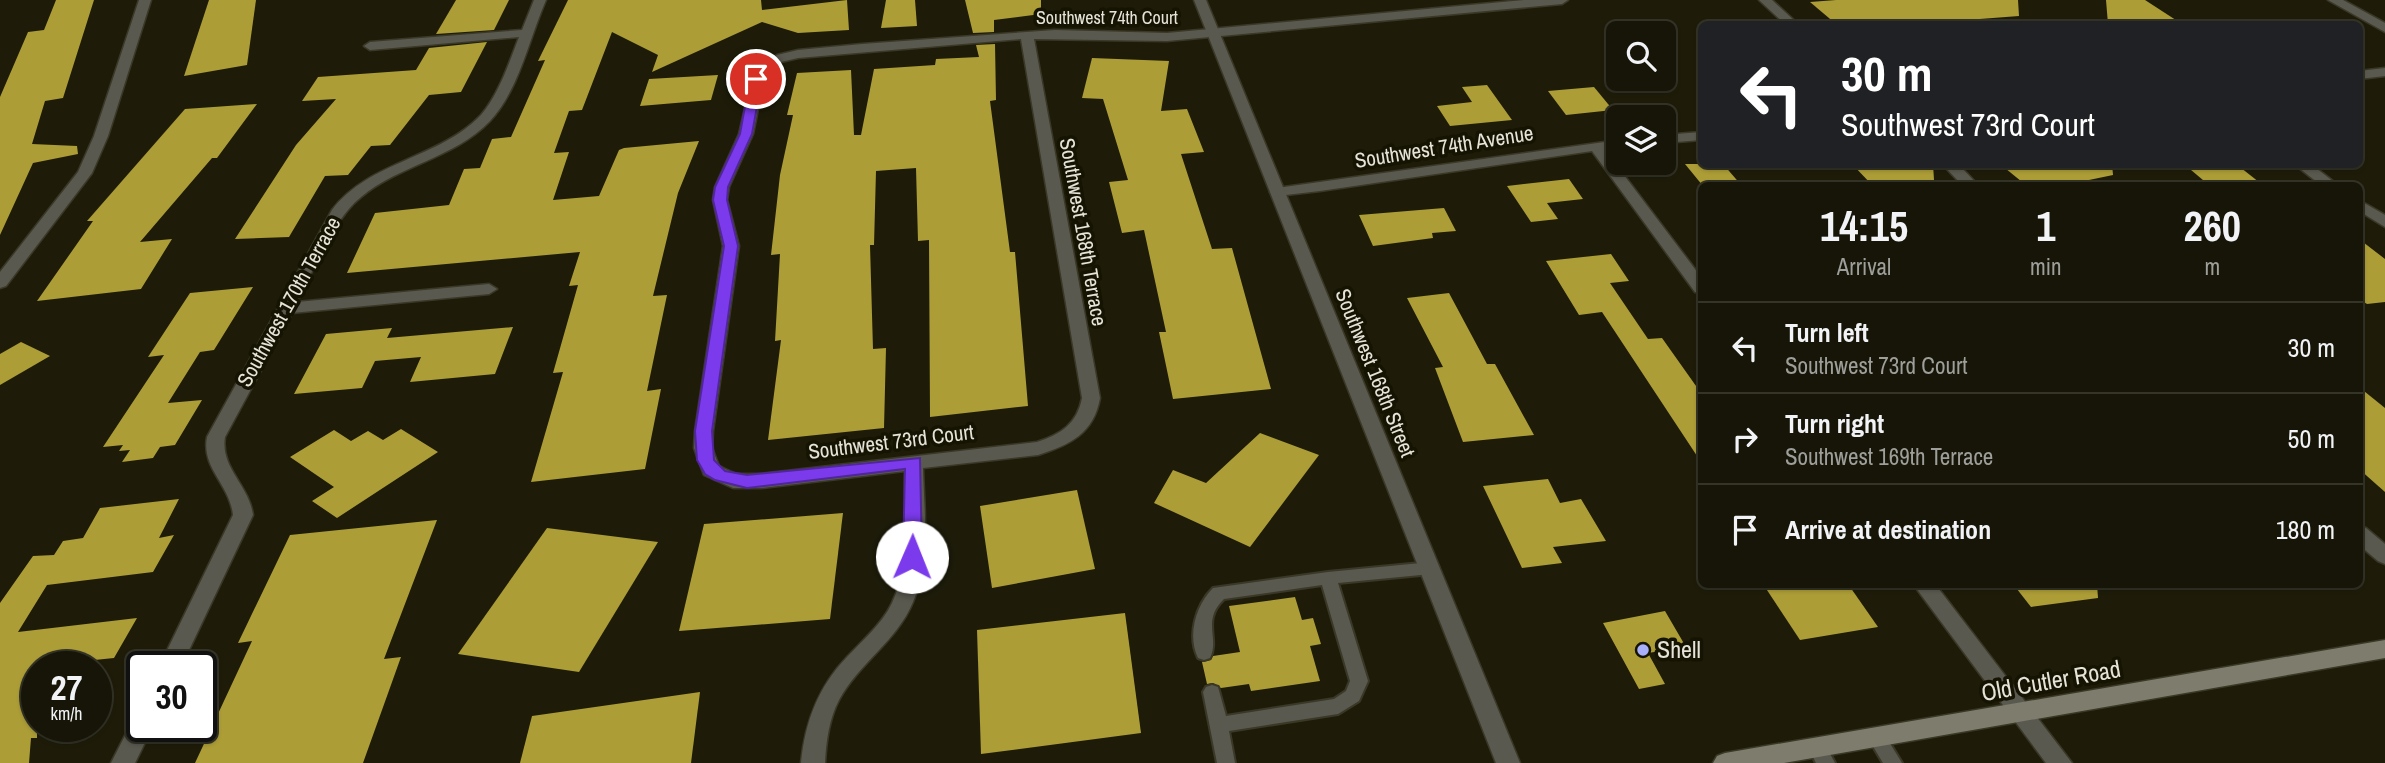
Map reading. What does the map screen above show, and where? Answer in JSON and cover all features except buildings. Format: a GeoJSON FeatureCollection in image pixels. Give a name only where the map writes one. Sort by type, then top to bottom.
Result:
{"type":"FeatureCollection","features":[{"type":"Feature","properties":{"kind":"main road","name":"Old Cutler Road"},"geometry":{"type":"LineString","coordinates":[[1725,763],[1821,755],[1877,737],[2385,649]]}},
{"type":"Feature","properties":{"kind":"street"},"geometry":{"type":"LineString","coordinates":[[0,283],[85,173],[101,136],[145,0]]}},
{"type":"Feature","properties":{"kind":"street","name":"Southwest 170th Terrace"},"geometry":{"type":"LineString","coordinates":[[178,651],[243,515],[241,497],[216,463],[212,451],[285,308],[346,201],[374,180],[464,135],[483,120],[495,104],[540,0]]}},
{"type":"Feature","properties":{"kind":"street","name":"Southwest 168th Street"},"geometry":{"type":"LineString","coordinates":[[1200,0],[1507,763]]}},
{"type":"Feature","properties":{"kind":"street"},"geometry":{"type":"LineString","coordinates":[[1420,0],[1429,12]]}},
{"type":"Feature","properties":{"kind":"street","name":"Southwest 74th Court"},"geometry":{"type":"LineString","coordinates":[[711,470],[703,448],[704,431],[731,246],[720,200],[722,187],[746,134],[756,79],[763,67],[777,59],[798,54],[1027,36],[1069,34],[1134,39],[1562,0]]}},
{"type":"Feature","properties":{"kind":"street"},"geometry":{"type":"LineString","coordinates":[[1765,0],[1789,21]]}},
{"type":"Feature","properties":{"kind":"street"},"geometry":{"type":"LineString","coordinates":[[2334,0],[2385,28]]}},
{"type":"Feature","properties":{"kind":"street"},"geometry":{"type":"LineString","coordinates":[[370,46],[525,33]]}},
{"type":"Feature","properties":{"kind":"street","name":"Southwest 168th Terrace"},"geometry":{"type":"LineString","coordinates":[[1027,36],[1091,398],[1087,417],[1076,432]]}},
{"type":"Feature","properties":{"kind":"street"},"geometry":{"type":"LineString","coordinates":[[2363,75],[2385,72]]}},
{"type":"Feature","properties":{"kind":"street"},"geometry":{"type":"LineString","coordinates":[[1676,138],[1698,136]]}},
{"type":"Feature","properties":{"kind":"street","name":"Southwest 74th Avenue"},"geometry":{"type":"LineString","coordinates":[[1277,192],[1376,181],[1498,158],[1606,145]]}},
{"type":"Feature","properties":{"kind":"street"},"geometry":{"type":"LineString","coordinates":[[1595,146],[1698,284]]}},
{"type":"Feature","properties":{"kind":"street"},"geometry":{"type":"LineString","coordinates":[[1953,168],[1968,182]]}},
{"type":"Feature","properties":{"kind":"street"},"geometry":{"type":"LineString","coordinates":[[2307,168],[2326,182]]}},
{"type":"Feature","properties":{"kind":"street"},"geometry":{"type":"LineString","coordinates":[[2363,207],[2385,222]]}},
{"type":"Feature","properties":{"kind":"street"},"geometry":{"type":"LineString","coordinates":[[285,308],[489,289]]}},
{"type":"Feature","properties":{"kind":"street","name":"Southwest 73rd Court"},"geometry":{"type":"LineString","coordinates":[[711,470],[733,481],[747,481],[1038,448],[1076,432]]}},
{"type":"Feature","properties":{"kind":"street"},"geometry":{"type":"LineString","coordinates":[[813,763],[815,742],[826,702],[849,670],[885,633],[905,598],[912,557],[914,462]]}},
{"type":"Feature","properties":{"kind":"street"},"geometry":{"type":"LineString","coordinates":[[2363,537],[2385,556]]}},
{"type":"Feature","properties":{"kind":"street"},"geometry":{"type":"LineString","coordinates":[[1926,588],[2060,763]]}},
{"type":"Feature","properties":{"kind":"street"},"geometry":{"type":"LineString","coordinates":[[123,763],[134,742]]}},
{"type":"Feature","properties":{"kind":"lane"},"geometry":{"type":"LineString","coordinates":[[1204,653],[1201,625],[1207,603],[1219,593],[1430,568]]}},
{"type":"Feature","properties":{"kind":"lane"},"geometry":{"type":"LineString","coordinates":[[1219,725],[1338,706],[1353,696],[1359,681],[1328,578]]}},
{"type":"Feature","properties":{"kind":"lane"},"geometry":{"type":"LineString","coordinates":[[1212,692],[1226,763]]}},
{"type":"Feature","properties":{"kind":"lane"},"geometry":{"type":"LineString","coordinates":[[1877,737],[1893,763]]}},
{"type":"Feature","properties":{"kind":"place","name":"Shell"},"geometry":{"type":"Point","coordinates":[1643,650]}},
{"type":"Feature","properties":{"kind":"route"},"geometry":{"type":"LineString","coordinates":[[756,79],[746,134],[729,165],[720,200],[731,246],[704,431],[703,448],[706,460],[711,470],[733,481],[761,481],[914,462],[912,557]]}}]}
